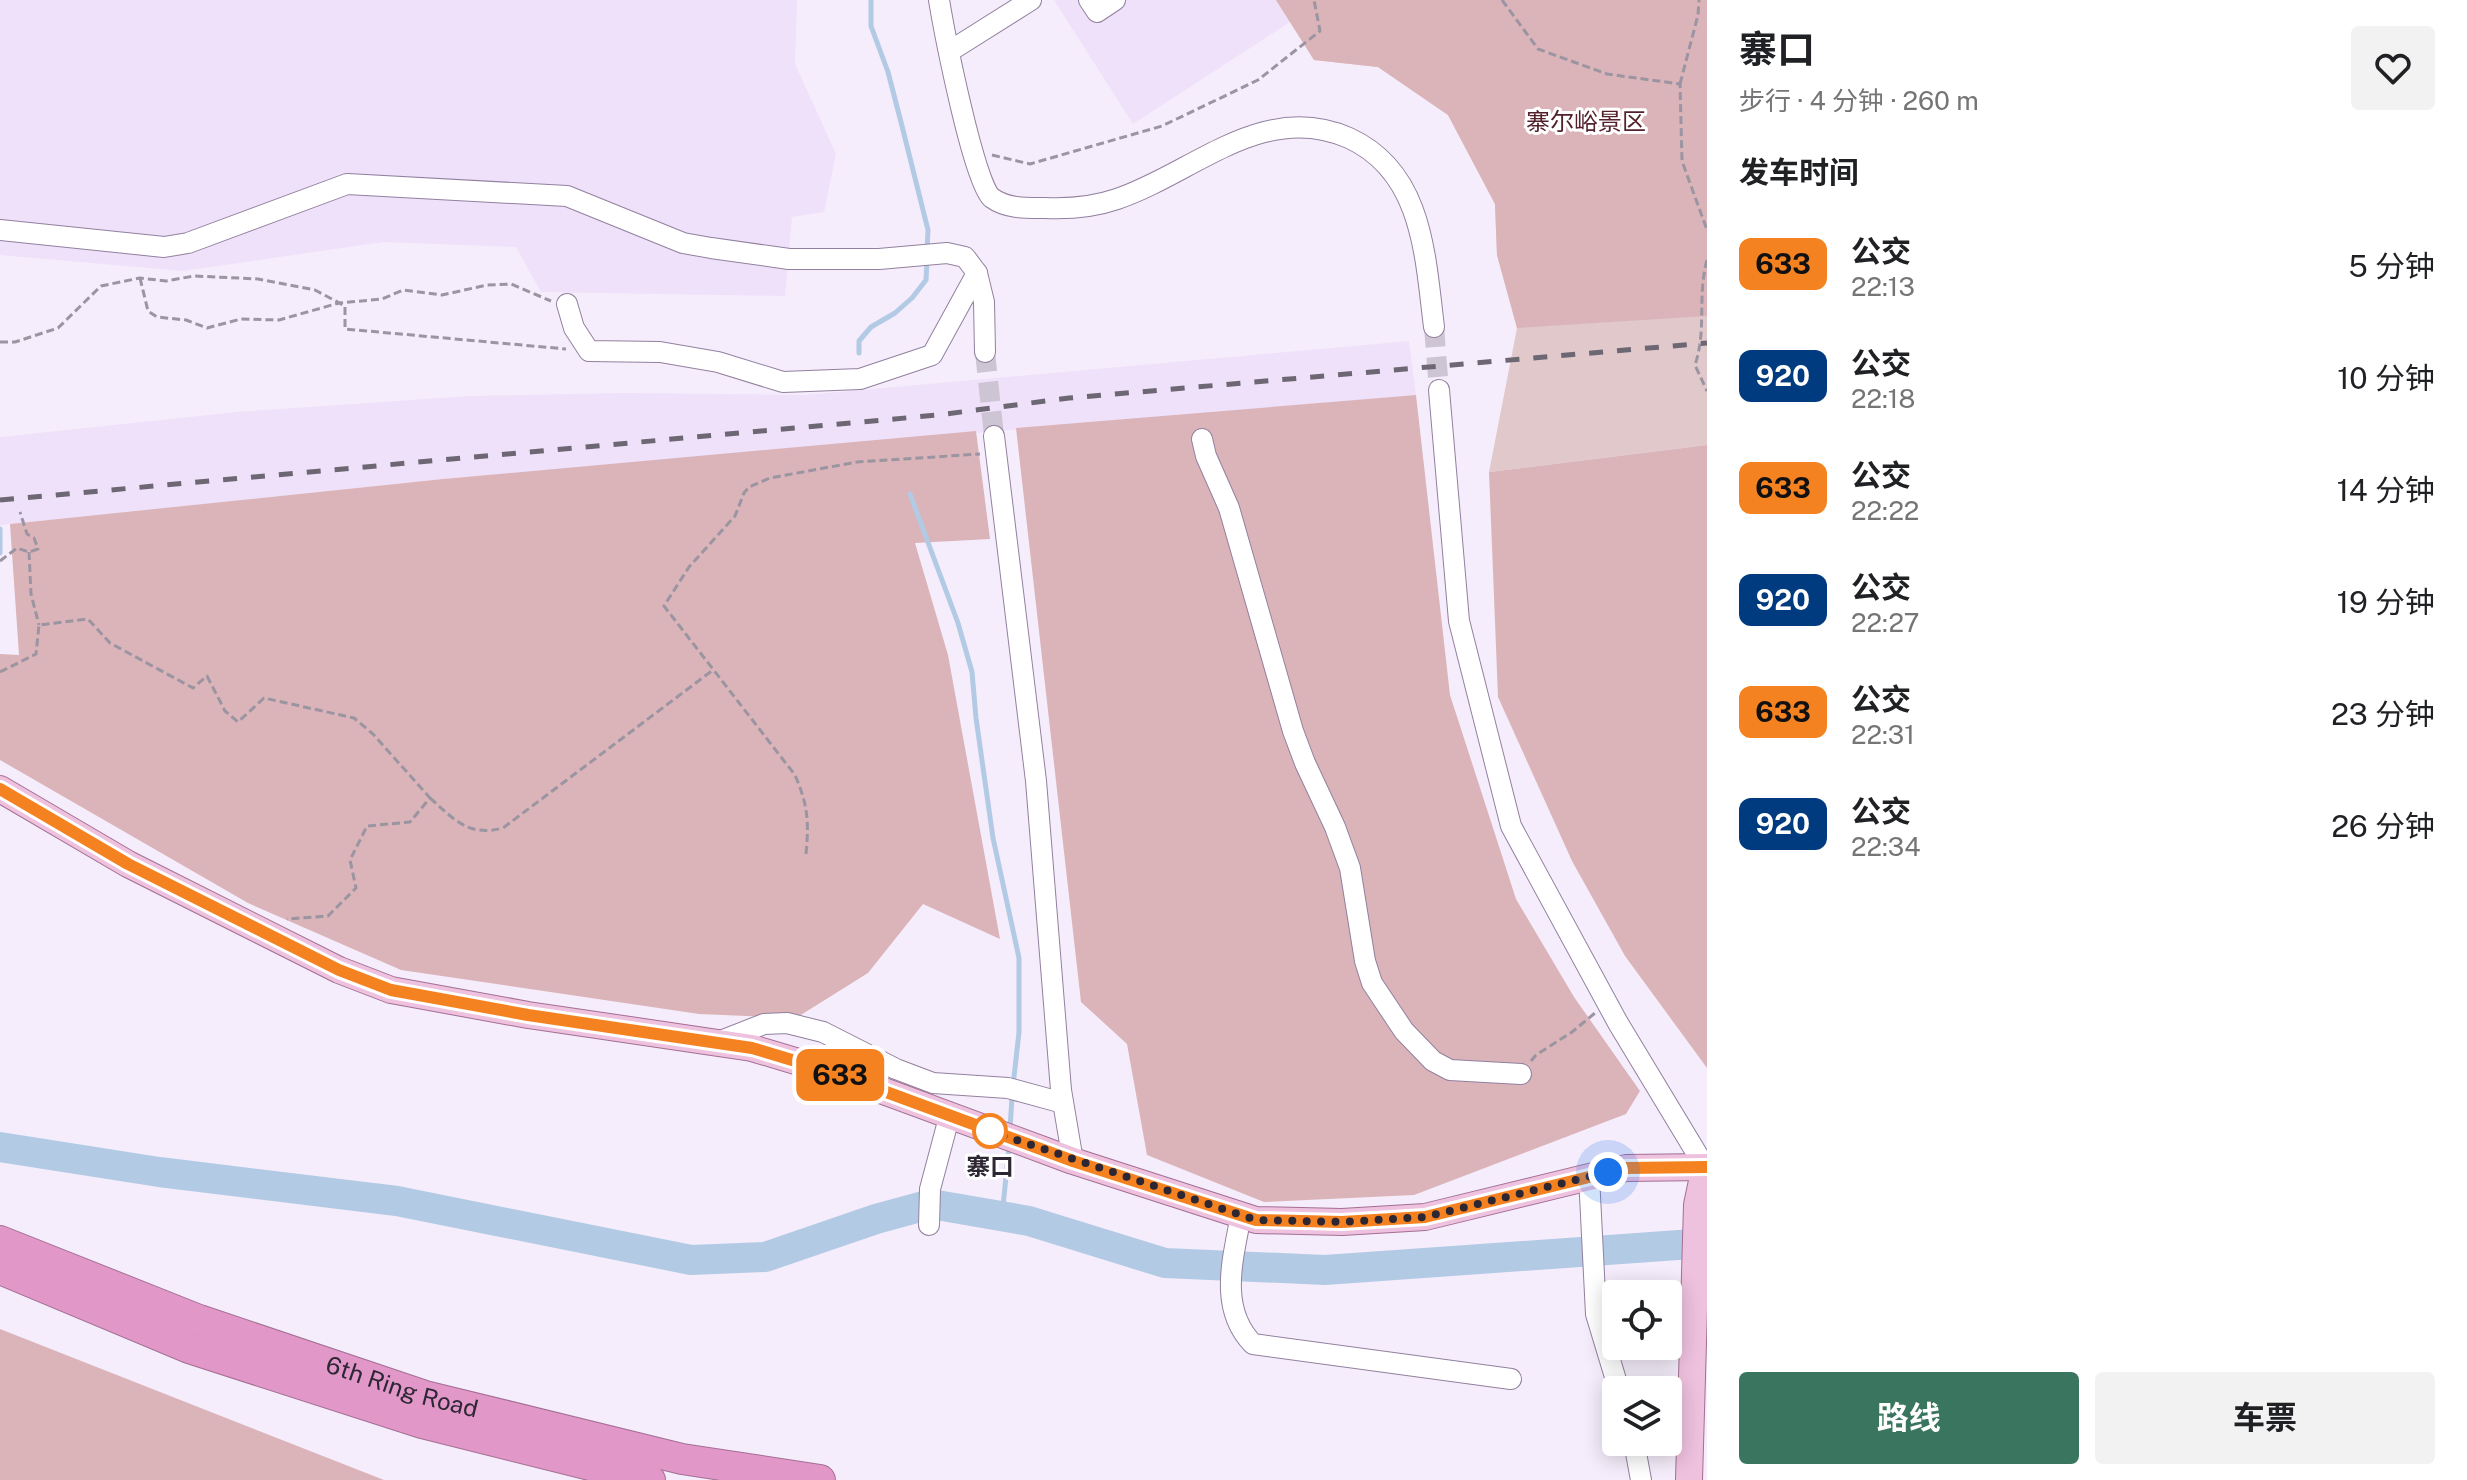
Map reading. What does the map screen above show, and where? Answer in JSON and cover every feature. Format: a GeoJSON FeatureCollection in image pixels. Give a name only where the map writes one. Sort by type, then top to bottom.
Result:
{"type":"FeatureCollection","features":[{"type":"Feature","properties":{"kind":"highway","name":"6th Ring Road"},"geometry":{"type":"LineString","coordinates":[[0,1241],[199,1320],[425,1396],[682,1459],[820,1480]]}},
{"type":"Feature","properties":{"kind":"highway","name":"6th Ring Road"},"geometry":{"type":"LineString","coordinates":[[0,1269],[204,1353],[422,1423],[650,1480]]}},
{"type":"Feature","properties":{"kind":"main road"},"geometry":{"type":"LineString","coordinates":[[0,789],[128,864],[339,970],[391,990],[528,1015],[752,1048],[832,1072],[1073,1161],[1256,1220],[1342,1222],[1425,1217],[1626,1168],[1706,1167],[1697,1205],[1689,1480]]}},
{"type":"Feature","properties":{"kind":"street"},"geometry":{"type":"LineString","coordinates":[[939,0],[979,175],[990,197],[1009,206],[1071,208],[1116,200],[1171,176],[1227,145],[1262,132],[1289,126],[1327,129],[1376,154],[1390,166],[1402,184],[1423,245],[1434,327]]}},
{"type":"Feature","properties":{"kind":"street"},"geometry":{"type":"LineString","coordinates":[[950,51],[1031,0]]}},
{"type":"Feature","properties":{"kind":"street"},"geometry":{"type":"LineString","coordinates":[[1089,0],[1097,12],[1115,0]]}},
{"type":"Feature","properties":{"kind":"street"},"geometry":{"type":"LineString","coordinates":[[0,230],[164,247],[188,243],[347,184],[567,196],[683,243],[789,259],[947,253],[965,257],[977,273],[984,302],[985,352]]}},
{"type":"Feature","properties":{"kind":"street"},"geometry":{"type":"LineString","coordinates":[[567,304],[574,328],[589,351],[660,352],[718,362],[783,382],[860,379],[932,355],[977,273]]}},
{"type":"Feature","properties":{"kind":"street"},"geometry":{"type":"LineString","coordinates":[[1439,390],[1459,621],[1511,826],[1608,1004],[1706,1167]]}},
{"type":"Feature","properties":{"kind":"street"},"geometry":{"type":"LineString","coordinates":[[1202,439],[1206,456],[1229,508],[1293,731],[1347,858],[1365,961],[1372,983],[1404,1031],[1433,1061],[1450,1070],[1521,1074]]}},
{"type":"Feature","properties":{"kind":"street"},"geometry":{"type":"LineString","coordinates":[[995,445],[1036,781],[1063,1103],[1073,1161]]}},
{"type":"Feature","properties":{"kind":"street"},"geometry":{"type":"LineString","coordinates":[[716,1043],[764,1024],[787,1023],[823,1032],[896,1069],[933,1083],[1008,1088],[1063,1103]]}},
{"type":"Feature","properties":{"kind":"street"},"geometry":{"type":"LineString","coordinates":[[929,1225],[930,1189],[950,1114]]}},
{"type":"Feature","properties":{"kind":"street"},"geometry":{"type":"LineString","coordinates":[[1589,1176],[1596,1314],[1615,1376]]}},
{"type":"Feature","properties":{"kind":"street"},"geometry":{"type":"LineString","coordinates":[[1241,1215],[1229,1287],[1241,1331],[1253,1344],[1511,1379]]}},
{"type":"Feature","properties":{"kind":"street"},"geometry":{"type":"LineString","coordinates":[[1637,1456],[1641,1480]]}},
{"type":"Feature","properties":{"kind":"path"},"geometry":{"type":"LineString","coordinates":[[973,150],[1030,164],[1162,126],[1258,80],[1320,31],[1314,0]]}},
{"type":"Feature","properties":{"kind":"path"},"geometry":{"type":"LineString","coordinates":[[1502,0],[1538,49],[1607,74],[1680,84]]}},
{"type":"Feature","properties":{"kind":"path"},"geometry":{"type":"LineString","coordinates":[[1699,0],[1680,84],[1682,161],[1707,230]]}},
{"type":"Feature","properties":{"kind":"path"},"geometry":{"type":"LineString","coordinates":[[1707,260],[1701,283],[1703,343],[1695,365],[1707,391]]}},
{"type":"Feature","properties":{"kind":"path"},"geometry":{"type":"LineString","coordinates":[[0,342],[15,342],[58,328],[101,286],[140,278],[166,281],[194,276],[258,279],[315,290],[345,306],[345,329],[589,351]]}},
{"type":"Feature","properties":{"kind":"path"},"geometry":{"type":"LineString","coordinates":[[140,278],[148,311],[157,317],[186,320],[207,328],[241,319],[279,320],[339,303],[382,299],[403,290],[442,295],[487,285],[511,284],[567,304]]}},
{"type":"Feature","properties":{"kind":"path"},"geometry":{"type":"LineString","coordinates":[[806,854],[809,822],[804,796],[795,775],[664,606],[689,567],[735,516],[749,487],[770,478],[857,462],[995,445]]}},
{"type":"Feature","properties":{"kind":"path"},"geometry":{"type":"LineString","coordinates":[[0,561],[17,548],[29,552],[38,549],[34,538],[27,534],[20,512]]}},
{"type":"Feature","properties":{"kind":"path"},"geometry":{"type":"LineString","coordinates":[[0,672],[36,654],[39,625],[31,594],[29,552]]}},
{"type":"Feature","properties":{"kind":"path"},"geometry":{"type":"LineString","coordinates":[[39,625],[88,619],[110,643],[193,688],[207,676],[225,711],[238,722],[264,698],[354,718],[455,821],[485,833],[503,828],[713,670]]}},
{"type":"Feature","properties":{"kind":"path"},"geometry":{"type":"LineString","coordinates":[[267,934],[275,922],[328,916],[356,888],[350,860],[367,826],[410,822],[430,798]]}},
{"type":"Feature","properties":{"kind":"path"},"geometry":{"type":"LineString","coordinates":[[1521,1074],[1536,1055],[1608,1004]]}},
{"type":"Feature","properties":{"kind":"shaded area"},"geometry":{"type":"Polygon","coordinates":[[[0,0],[797,0],[795,64],[836,154],[824,212],[792,217],[785,296],[541,292],[516,247],[383,242],[183,271],[0,255],[0,0]]]}},
{"type":"Feature","properties":{"kind":"shaded area"},"geometry":{"type":"Polygon","coordinates":[[[1054,0],[1276,0],[1290,22],[1133,124],[1054,0]]]}},
{"type":"Feature","properties":{"kind":"shaded area"},"geometry":{"type":"Polygon","coordinates":[[[1409,341],[1416,395],[443,479],[0,525],[0,437],[237,412],[470,396],[629,393],[805,395],[1409,341]]]}},
{"type":"Feature","properties":{"kind":"green space","name":"寨尔峪景区"},"geometry":{"type":"Polygon","coordinates":[[[1276,0],[1707,0],[1707,445],[1489,472],[1517,328],[1497,255],[1495,204],[1448,115],[1378,67],[1314,60],[1276,0]]]}},
{"type":"Feature","properties":{"kind":"green space","name":"寨尔峪景区"},"geometry":{"type":"Polygon","coordinates":[[[1276,0],[1707,0],[1707,316],[1517,328],[1497,255],[1495,204],[1448,115],[1378,67],[1314,60],[1276,0]]]}},
{"type":"Feature","properties":{"kind":"green space"},"geometry":{"type":"Polygon","coordinates":[[[1416,395],[1450,695],[1516,899],[1574,997],[1640,1091],[1626,1114],[1414,1195],[1264,1202],[1147,1155],[1127,1044],[1081,1002],[1016,428],[1416,395]]]}},
{"type":"Feature","properties":{"kind":"green space"},"geometry":{"type":"Polygon","coordinates":[[[976,431],[990,539],[915,543],[948,655],[1000,939],[923,904],[868,973],[796,1018],[699,1014],[401,970],[248,903],[0,760],[0,654],[19,655],[10,524],[443,479],[976,431]]]}},
{"type":"Feature","properties":{"kind":"green space"},"geometry":{"type":"Polygon","coordinates":[[[1707,445],[1707,1068],[1625,956],[1572,861],[1498,697],[1489,472],[1707,445]]]}},
{"type":"Feature","properties":{"kind":"green space"},"geometry":{"type":"Polygon","coordinates":[[[0,1329],[384,1480],[0,1480],[0,1329]]]}},
{"type":"Feature","properties":{"kind":"waterway"},"geometry":{"type":"LineString","coordinates":[[871,0],[871,26],[888,72],[928,230],[927,251]]}},
{"type":"Feature","properties":{"kind":"waterway"},"geometry":{"type":"LineString","coordinates":[[859,353],[859,341],[871,327],[895,313],[926,280],[927,261]]}},
{"type":"Feature","properties":{"kind":"waterway"},"geometry":{"type":"LineString","coordinates":[[910,494],[958,623],[972,672],[993,838],[1019,958],[1019,1032],[1013,1086]]}},
{"type":"Feature","properties":{"kind":"waterway"},"geometry":{"type":"LineString","coordinates":[[0,529],[0,553]]}},
{"type":"Feature","properties":{"kind":"waterway"},"geometry":{"type":"LineString","coordinates":[[1010,1130],[1012,1096]]}},
{"type":"Feature","properties":{"kind":"waterway"},"geometry":{"type":"LineString","coordinates":[[0,1147],[159,1172],[397,1201],[691,1260],[765,1257],[876,1219],[931,1204],[1029,1221],[1165,1263],[1325,1270],[1707,1243]]}},
{"type":"Feature","properties":{"kind":"waterway"},"geometry":{"type":"LineString","coordinates":[[1002,1216],[1009,1147]]}},
{"type":"Feature","properties":{"kind":"tunnel"},"geometry":{"type":"LineString","coordinates":[[1434,327],[1439,390]]}},
{"type":"Feature","properties":{"kind":"tunnel"},"geometry":{"type":"LineString","coordinates":[[985,352],[994,436]]}},
{"type":"Feature","properties":{"kind":"railway"},"geometry":{"type":"LineString","coordinates":[[0,500],[938,415],[1069,398],[1707,343]]}},
{"type":"Feature","properties":{"kind":"bus line","name":"633"},"geometry":{"type":"LineString","coordinates":[[0,789],[128,864],[339,970],[391,990],[528,1015],[752,1048],[832,1072],[1073,1161],[1256,1220],[1342,1222],[1425,1217],[1626,1168],[1707,1167]]}},
{"type":"Feature","properties":{"kind":"place","name":"寨口"},"geometry":{"type":"Point","coordinates":[990,1131]}},
{"type":"Feature","properties":{"kind":"route"},"geometry":{"type":"LineString","coordinates":[[990,1131],[1256,1220],[1342,1222],[1425,1217],[1608,1172]]}}]}
